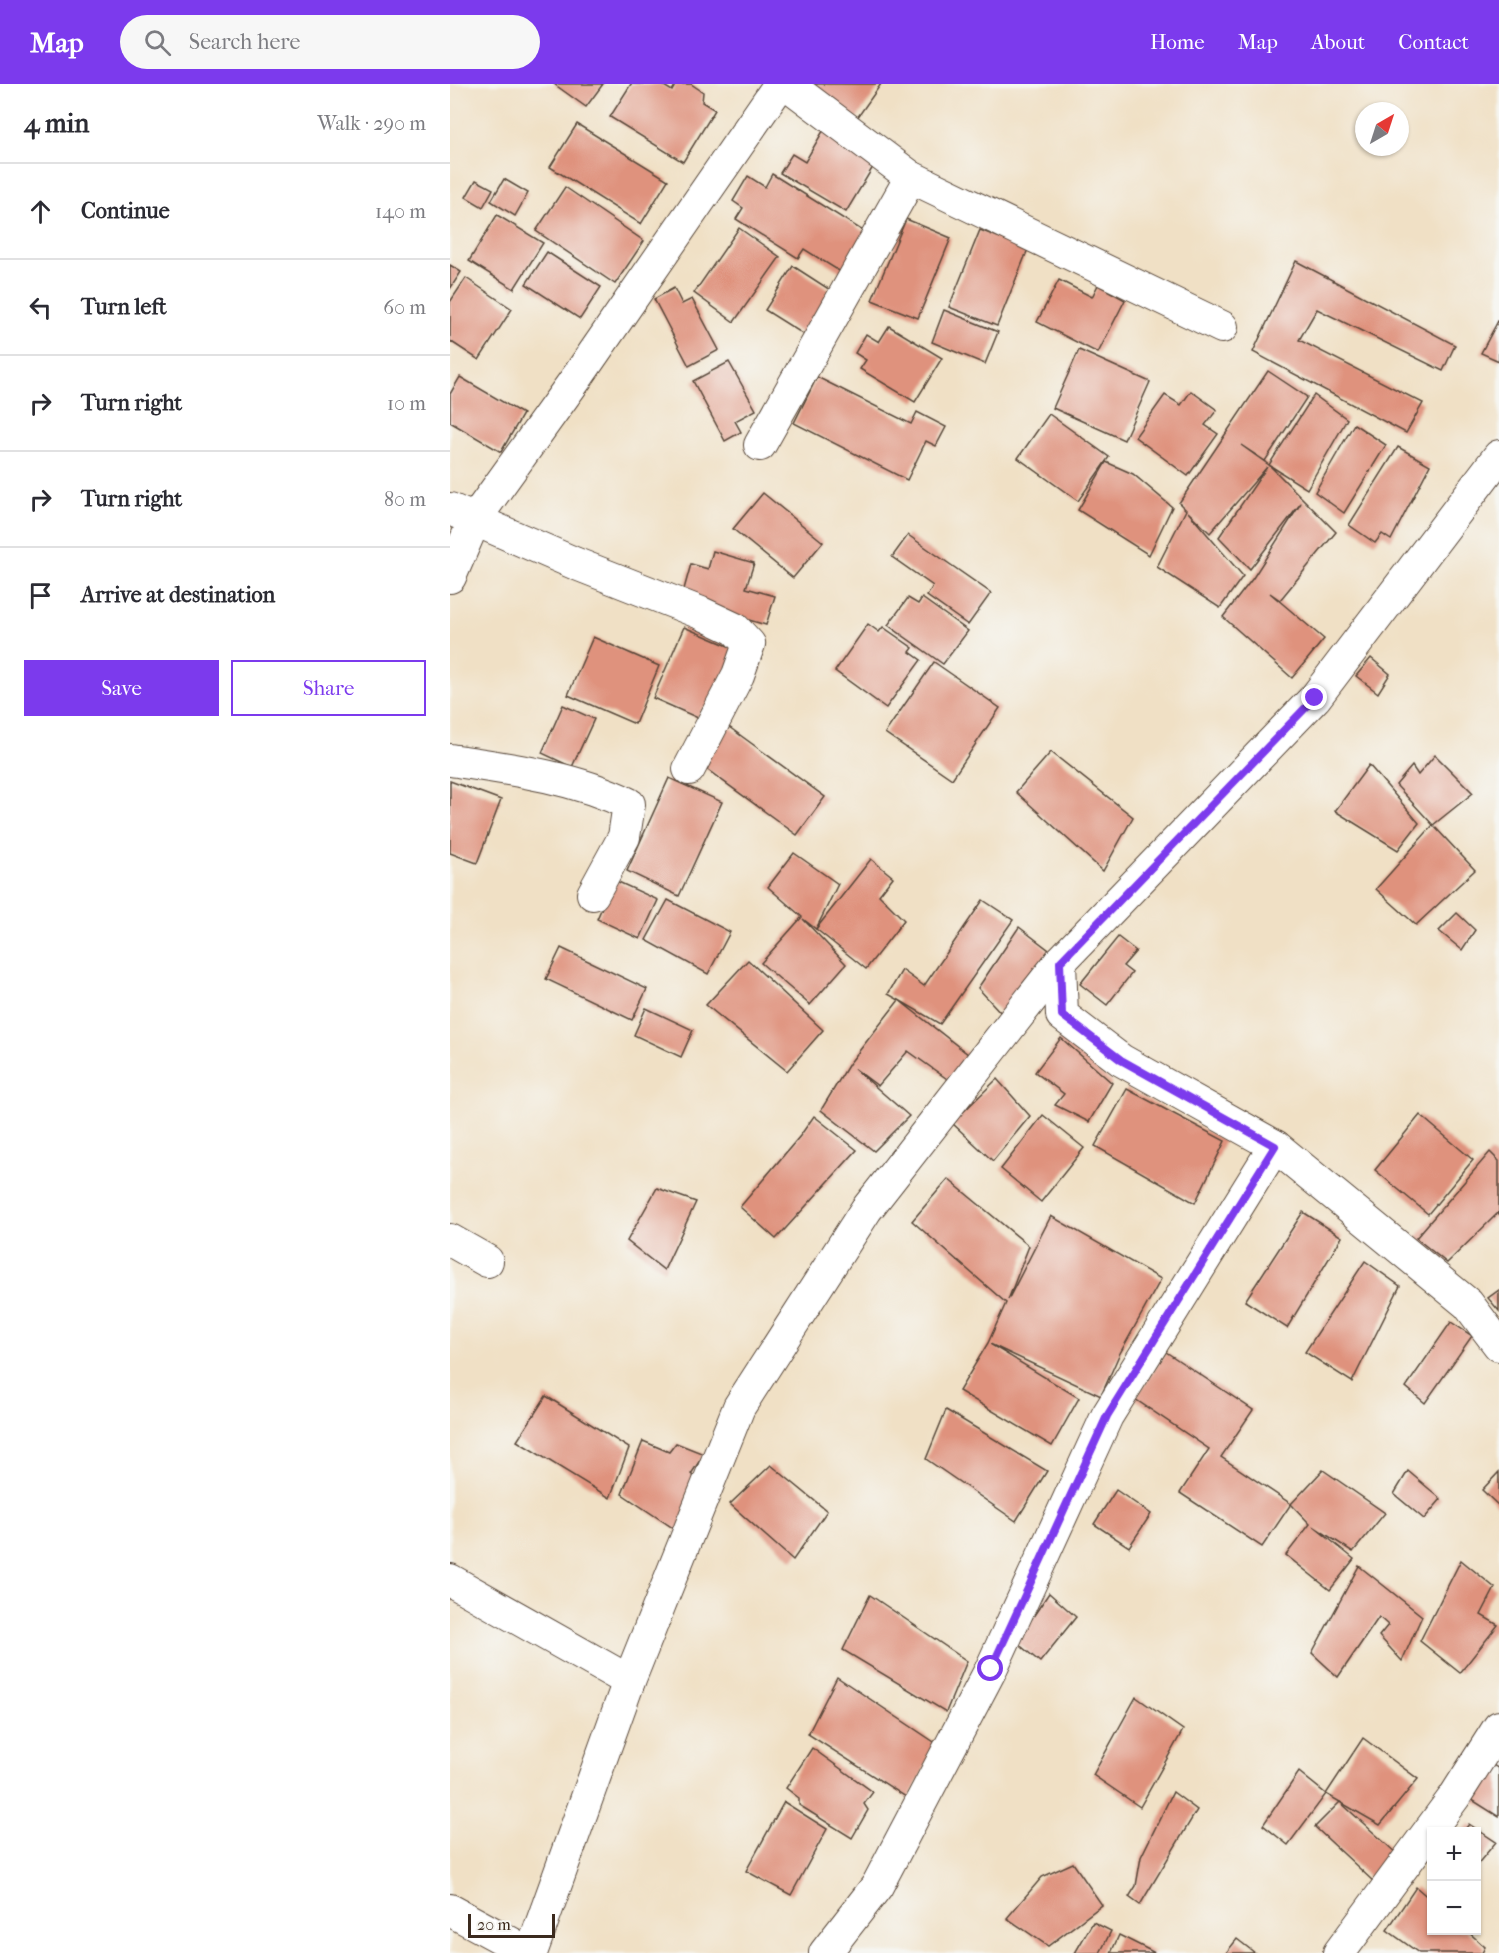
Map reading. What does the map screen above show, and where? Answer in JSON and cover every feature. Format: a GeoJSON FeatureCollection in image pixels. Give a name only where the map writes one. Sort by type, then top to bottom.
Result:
{"type":"FeatureCollection","features":[{"type":"Feature","properties":{"kind":"street"},"geometry":{"type":"LineString","coordinates":[[450,577],[463,514],[578,376],[780,84]]}},
{"type":"Feature","properties":{"kind":"street"},"geometry":{"type":"LineString","coordinates":[[787,84],[911,177],[1222,327]]}},
{"type":"Feature","properties":{"kind":"street"},"geometry":{"type":"LineString","coordinates":[[760,445],[911,177]]}},
{"type":"Feature","properties":{"kind":"street"},"geometry":{"type":"LineString","coordinates":[[450,1910],[530,1953],[629,1681],[739,1407],[867,1210],[1060,962],[1315,698],[1499,456]]}},
{"type":"Feature","properties":{"kind":"street"},"geometry":{"type":"LineString","coordinates":[[463,514],[574,563],[701,613],[735,629],[749,644],[738,675],[689,769]]}},
{"type":"Feature","properties":{"kind":"street"},"geometry":{"type":"LineString","coordinates":[[450,760],[531,773],[605,792],[629,804],[624,837],[593,894]]}},
{"type":"Feature","properties":{"kind":"street"},"geometry":{"type":"LineString","coordinates":[[1060,962],[1062,1015],[1121,1060],[1275,1146],[1468,1304],[1499,1345]]}},
{"type":"Feature","properties":{"kind":"street"},"geometry":{"type":"LineString","coordinates":[[825,1953],[877,1886],[991,1669],[1107,1416],[1275,1146]]}},
{"type":"Feature","properties":{"kind":"street"},"geometry":{"type":"LineString","coordinates":[[450,1240],[488,1261]]}},
{"type":"Feature","properties":{"kind":"street"},"geometry":{"type":"LineString","coordinates":[[450,1581],[629,1681]]}},
{"type":"Feature","properties":{"kind":"street"},"geometry":{"type":"LineString","coordinates":[[1340,1953],[1455,1796],[1499,1727]]}},
{"type":"Feature","properties":{"kind":"building"},"geometry":{"type":"Polygon","coordinates":[[[554,84],[603,84],[586,107],[554,84]]]}},
{"type":"Feature","properties":{"kind":"building"},"geometry":{"type":"Polygon","coordinates":[[[631,84],[661,84],[672,91],[676,84],[691,84],[703,92],[702,102],[715,110],[683,162],[610,117],[631,84]]]}},
{"type":"Feature","properties":{"kind":"building"},"geometry":{"type":"Polygon","coordinates":[[[801,84],[881,84],[855,121],[801,84]]]}},
{"type":"Feature","properties":{"kind":"building"},"geometry":{"type":"Polygon","coordinates":[[[577,124],[668,180],[641,224],[550,167],[577,124]]]}},
{"type":"Feature","properties":{"kind":"building"},"geometry":{"type":"Polygon","coordinates":[[[823,131],[876,162],[846,212],[780,173],[792,154],[805,162],[823,131]]]}},
{"type":"Feature","properties":{"kind":"building"},"geometry":{"type":"Polygon","coordinates":[[[772,174],[868,234],[844,274],[804,249],[798,258],[736,219],[743,208],[733,201],[748,176],[765,187],[772,174]]]}},
{"type":"Feature","properties":{"kind":"building"},"geometry":{"type":"Polygon","coordinates":[[[504,179],[528,193],[515,216],[491,201],[504,179]]]}},
{"type":"Feature","properties":{"kind":"building"},"geometry":{"type":"Polygon","coordinates":[[[476,180],[493,189],[483,207],[466,197],[476,180]]]}},
{"type":"Feature","properties":{"kind":"building"},"geometry":{"type":"Polygon","coordinates":[[[565,187],[644,241],[615,284],[536,231],[565,187]]]}},
{"type":"Feature","properties":{"kind":"building"},"geometry":{"type":"Polygon","coordinates":[[[497,215],[543,243],[514,289],[469,261],[497,215]]]}},
{"type":"Feature","properties":{"kind":"building"},"geometry":{"type":"Polygon","coordinates":[[[906,219],[951,238],[918,318],[872,300],[906,219]]]}},
{"type":"Feature","properties":{"kind":"building"},"geometry":{"type":"Polygon","coordinates":[[[739,228],[780,257],[734,322],[694,293],[739,228]]]}},
{"type":"Feature","properties":{"kind":"building"},"geometry":{"type":"Polygon","coordinates":[[[980,230],[1028,249],[997,326],[949,307],[980,230]]]}},
{"type":"Feature","properties":{"kind":"building"},"geometry":{"type":"Polygon","coordinates":[[[547,252],[601,287],[580,319],[526,284],[547,252]]]}},
{"type":"Feature","properties":{"kind":"building"},"geometry":{"type":"Polygon","coordinates":[[[1296,261],[1455,345],[1443,371],[1317,309],[1299,340],[1423,403],[1406,433],[1253,352],[1296,261]]]}},
{"type":"Feature","properties":{"kind":"building"},"geometry":{"type":"Polygon","coordinates":[[[450,265],[461,272],[450,289],[450,265]]]}},
{"type":"Feature","properties":{"kind":"building"},"geometry":{"type":"Polygon","coordinates":[[[793,266],[838,295],[811,339],[765,310],[793,266]]]}},
{"type":"Feature","properties":{"kind":"building"},"geometry":{"type":"Polygon","coordinates":[[[466,278],[512,309],[479,360],[450,341],[450,302],[466,278]]]}},
{"type":"Feature","properties":{"kind":"building"},"geometry":{"type":"Polygon","coordinates":[[[1059,280],[1092,297],[1098,285],[1125,300],[1098,353],[1037,322],[1059,280]]]}},
{"type":"Feature","properties":{"kind":"building"},"geometry":{"type":"Polygon","coordinates":[[[674,288],[682,304],[692,299],[719,350],[689,366],[654,299],[674,288]]]}},
{"type":"Feature","properties":{"kind":"building"},"geometry":{"type":"Polygon","coordinates":[[[944,310],[998,332],[985,364],[932,342],[944,310]]]}},
{"type":"Feature","properties":{"kind":"building"},"geometry":{"type":"Polygon","coordinates":[[[1499,319],[1499,361],[1481,353],[1499,319]]]}},
{"type":"Feature","properties":{"kind":"building"},"geometry":{"type":"Polygon","coordinates":[[[889,326],[942,358],[915,402],[860,369],[866,360],[855,353],[866,334],[879,342],[889,326]]]}},
{"type":"Feature","properties":{"kind":"building"},"geometry":{"type":"Polygon","coordinates":[[[1079,350],[1150,382],[1124,440],[1053,408],[1079,350]]]}},
{"type":"Feature","properties":{"kind":"building"},"geometry":{"type":"Polygon","coordinates":[[[729,362],[756,410],[735,421],[741,432],[725,441],[693,381],[729,362]]]}},
{"type":"Feature","properties":{"kind":"building"},"geometry":{"type":"Polygon","coordinates":[[[1268,371],[1307,397],[1265,461],[1241,445],[1269,465],[1336,532],[1280,600],[1270,593],[1324,639],[1292,678],[1223,617],[1253,578],[1301,503],[1250,569],[1219,537],[1267,467],[1210,533],[1188,512],[1243,576],[1220,608],[1157,567],[1186,510],[1179,503],[1268,371]]]}},
{"type":"Feature","properties":{"kind":"building"},"geometry":{"type":"Polygon","coordinates":[[[460,377],[523,414],[501,452],[450,422],[450,394],[460,377]]]}},
{"type":"Feature","properties":{"kind":"building"},"geometry":{"type":"Polygon","coordinates":[[[817,377],[911,424],[917,412],[946,427],[936,446],[926,441],[907,480],[794,423],[817,377]]]}},
{"type":"Feature","properties":{"kind":"building"},"geometry":{"type":"Polygon","coordinates":[[[1191,391],[1217,410],[1205,425],[1218,434],[1188,476],[1135,437],[1165,395],[1181,405],[1191,391]]]}},
{"type":"Feature","properties":{"kind":"building"},"geometry":{"type":"Polygon","coordinates":[[[1314,395],[1347,419],[1307,489],[1269,465],[1314,395]]]}},
{"type":"Feature","properties":{"kind":"building"},"geometry":{"type":"Polygon","coordinates":[[[1049,414],[1109,457],[1078,501],[1018,458],[1049,414]]]}},
{"type":"Feature","properties":{"kind":"building"},"geometry":{"type":"Polygon","coordinates":[[[1354,424],[1386,445],[1344,513],[1315,492],[1354,424]]]}},
{"type":"Feature","properties":{"kind":"building"},"geometry":{"type":"Polygon","coordinates":[[[1398,447],[1430,465],[1391,540],[1382,534],[1375,543],[1349,525],[1398,447]]]}},
{"type":"Feature","properties":{"kind":"building"},"geometry":{"type":"Polygon","coordinates":[[[1106,462],[1133,474],[1172,507],[1149,555],[1078,510],[1106,462]]]}},
{"type":"Feature","properties":{"kind":"building"},"geometry":{"type":"Polygon","coordinates":[[[763,493],[823,542],[793,578],[733,529],[763,493]]]}},
{"type":"Feature","properties":{"kind":"building"},"geometry":{"type":"Polygon","coordinates":[[[908,535],[991,593],[968,625],[927,596],[933,586],[892,557],[908,535]]]}},
{"type":"Feature","properties":{"kind":"building"},"geometry":{"type":"Polygon","coordinates":[[[713,551],[754,563],[746,588],[775,596],[766,625],[681,600],[691,564],[708,569],[713,551]]]}},
{"type":"Feature","properties":{"kind":"building"},"geometry":{"type":"Polygon","coordinates":[[[908,598],[918,604],[922,598],[968,631],[943,664],[888,625],[908,598]]]}},
{"type":"Feature","properties":{"kind":"building"},"geometry":{"type":"Polygon","coordinates":[[[868,624],[879,632],[883,627],[913,648],[910,652],[921,660],[886,708],[835,671],[868,624]]]}},
{"type":"Feature","properties":{"kind":"building"},"geometry":{"type":"Polygon","coordinates":[[[684,627],[740,651],[714,711],[703,707],[698,718],[653,698],[684,627]]]}},
{"type":"Feature","properties":{"kind":"building"},"geometry":{"type":"Polygon","coordinates":[[[593,637],[659,666],[635,724],[568,695],[593,637]]]}},
{"type":"Feature","properties":{"kind":"building"},"geometry":{"type":"Polygon","coordinates":[[[1371,658],[1390,674],[1378,693],[1356,676],[1371,658]]]}},
{"type":"Feature","properties":{"kind":"building"},"geometry":{"type":"Polygon","coordinates":[[[934,662],[1000,708],[952,779],[885,733],[934,662]]]}},
{"type":"Feature","properties":{"kind":"building"},"geometry":{"type":"Polygon","coordinates":[[[563,705],[594,719],[572,767],[542,753],[563,705]]]}},
{"type":"Feature","properties":{"kind":"building"},"geometry":{"type":"Polygon","coordinates":[[[729,727],[825,797],[797,835],[701,765],[729,727]]]}},
{"type":"Feature","properties":{"kind":"building"},"geometry":{"type":"Polygon","coordinates":[[[1051,752],[1133,817],[1103,871],[1016,792],[1051,752]]]}},
{"type":"Feature","properties":{"kind":"building"},"geometry":{"type":"Polygon","coordinates":[[[1435,755],[1473,793],[1433,825],[1396,785],[1412,766],[1418,775],[1435,755]]]}},
{"type":"Feature","properties":{"kind":"building"},"geometry":{"type":"Polygon","coordinates":[[[1369,765],[1419,823],[1398,850],[1335,811],[1369,765]]]}},
{"type":"Feature","properties":{"kind":"building"},"geometry":{"type":"Polygon","coordinates":[[[669,778],[722,802],[679,896],[627,871],[669,778]]]}},
{"type":"Feature","properties":{"kind":"building"},"geometry":{"type":"Polygon","coordinates":[[[450,781],[501,800],[477,863],[450,853],[450,781]]]}},
{"type":"Feature","properties":{"kind":"building"},"geometry":{"type":"Polygon","coordinates":[[[1433,825],[1475,870],[1416,925],[1376,889],[1433,825]]]}},
{"type":"Feature","properties":{"kind":"building"},"geometry":{"type":"Polygon","coordinates":[[[794,853],[838,884],[816,929],[803,919],[846,964],[810,1005],[761,963],[802,917],[768,887],[794,853]]]}},
{"type":"Feature","properties":{"kind":"building"},"geometry":{"type":"Polygon","coordinates":[[[871,859],[893,877],[879,895],[904,920],[866,969],[816,929],[871,859]]]}},
{"type":"Feature","properties":{"kind":"building"},"geometry":{"type":"Polygon","coordinates":[[[614,880],[658,900],[640,939],[597,919],[614,880]]]}},
{"type":"Feature","properties":{"kind":"building"},"geometry":{"type":"Polygon","coordinates":[[[668,900],[730,932],[708,974],[646,940],[668,900]]]}},
{"type":"Feature","properties":{"kind":"building"},"geometry":{"type":"Polygon","coordinates":[[[983,900],[1013,920],[940,1024],[888,994],[902,970],[924,986],[983,900]]]}},
{"type":"Feature","properties":{"kind":"building"},"geometry":{"type":"Polygon","coordinates":[[[1457,913],[1475,930],[1462,950],[1439,931],[1457,913]]]}},
{"type":"Feature","properties":{"kind":"building"},"geometry":{"type":"Polygon","coordinates":[[[1019,927],[1049,950],[1003,1015],[978,988],[1019,927]]]}},
{"type":"Feature","properties":{"kind":"building"},"geometry":{"type":"Polygon","coordinates":[[[1118,937],[1136,951],[1123,966],[1132,973],[1107,1005],[1080,984],[1118,937]]]}},
{"type":"Feature","properties":{"kind":"building"},"geometry":{"type":"Polygon","coordinates":[[[561,948],[647,989],[632,1020],[546,979],[561,948]]]}},
{"type":"Feature","properties":{"kind":"building"},"geometry":{"type":"Polygon","coordinates":[[[748,960],[823,1030],[787,1071],[706,1005],[748,960]]]}},
{"type":"Feature","properties":{"kind":"building"},"geometry":{"type":"Polygon","coordinates":[[[899,1000],[969,1055],[950,1081],[908,1051],[878,1086],[854,1068],[909,1116],[874,1151],[821,1110],[849,1064],[899,1000]]]}},
{"type":"Feature","properties":{"kind":"building"},"geometry":{"type":"Polygon","coordinates":[[[646,1008],[693,1030],[681,1057],[634,1035],[646,1008]]]}},
{"type":"Feature","properties":{"kind":"building"},"geometry":{"type":"Polygon","coordinates":[[[1061,1038],[1112,1083],[1089,1122],[1055,1105],[1064,1094],[1035,1072],[1061,1038]]]}},
{"type":"Feature","properties":{"kind":"building"},"geometry":{"type":"Polygon","coordinates":[[[997,1079],[1030,1116],[993,1161],[952,1123],[997,1079]]]}},
{"type":"Feature","properties":{"kind":"building"},"geometry":{"type":"Polygon","coordinates":[[[1127,1089],[1225,1141],[1195,1203],[1095,1146],[1127,1089]]]}},
{"type":"Feature","properties":{"kind":"building"},"geometry":{"type":"Polygon","coordinates":[[[1043,1115],[1084,1148],[1041,1202],[1001,1169],[1043,1115]]]}},
{"type":"Feature","properties":{"kind":"building"},"geometry":{"type":"Polygon","coordinates":[[[1420,1115],[1473,1160],[1428,1214],[1375,1170],[1420,1115]]]}},
{"type":"Feature","properties":{"kind":"building"},"geometry":{"type":"Polygon","coordinates":[[[814,1116],[857,1150],[776,1239],[740,1207],[814,1116]]]}},
{"type":"Feature","properties":{"kind":"building"},"geometry":{"type":"Polygon","coordinates":[[[1490,1152],[1499,1161],[1499,1214],[1447,1263],[1416,1238],[1490,1152]]]}},
{"type":"Feature","properties":{"kind":"building"},"geometry":{"type":"Polygon","coordinates":[[[948,1179],[1029,1246],[1008,1300],[1051,1216],[1161,1279],[1119,1355],[1101,1396],[990,1344],[1079,1398],[1052,1446],[959,1391],[988,1343],[1006,1303],[912,1221],[948,1179]]]}},
{"type":"Feature","properties":{"kind":"building"},"geometry":{"type":"Polygon","coordinates":[[[657,1188],[696,1202],[664,1270],[627,1241],[657,1188]]]}},
{"type":"Feature","properties":{"kind":"building"},"geometry":{"type":"Polygon","coordinates":[[[1303,1212],[1342,1237],[1287,1328],[1245,1301],[1303,1212]]]}},
{"type":"Feature","properties":{"kind":"building"},"geometry":{"type":"Polygon","coordinates":[[[1365,1261],[1400,1286],[1352,1382],[1305,1352],[1365,1261]]]}},
{"type":"Feature","properties":{"kind":"building"},"geometry":{"type":"Polygon","coordinates":[[[1499,1290],[1499,1311],[1488,1298],[1499,1290]]]}},
{"type":"Feature","properties":{"kind":"building"},"geometry":{"type":"Polygon","coordinates":[[[1451,1322],[1472,1336],[1425,1403],[1406,1387],[1451,1322]]]}},
{"type":"Feature","properties":{"kind":"building"},"geometry":{"type":"Polygon","coordinates":[[[1166,1352],[1253,1410],[1221,1457],[1291,1504],[1262,1547],[1180,1493],[1209,1449],[1135,1399],[1166,1352]]]}},
{"type":"Feature","properties":{"kind":"building"},"geometry":{"type":"Polygon","coordinates":[[[546,1396],[629,1448],[610,1498],[517,1441],[546,1396]]]}},
{"type":"Feature","properties":{"kind":"building"},"geometry":{"type":"Polygon","coordinates":[[[946,1410],[1047,1471],[1016,1521],[926,1459],[946,1410]]]}},
{"type":"Feature","properties":{"kind":"building"},"geometry":{"type":"Polygon","coordinates":[[[643,1441],[669,1452],[676,1443],[704,1454],[691,1474],[700,1482],[679,1532],[622,1494],[643,1441]]]}},
{"type":"Feature","properties":{"kind":"building"},"geometry":{"type":"Polygon","coordinates":[[[771,1465],[827,1511],[793,1560],[730,1504],[771,1465]]]}},
{"type":"Feature","properties":{"kind":"building"},"geometry":{"type":"Polygon","coordinates":[[[1323,1470],[1385,1513],[1353,1552],[1313,1526],[1354,1559],[1330,1590],[1286,1555],[1310,1524],[1291,1504],[1323,1470]]]}},
{"type":"Feature","properties":{"kind":"building"},"geometry":{"type":"Polygon","coordinates":[[[1408,1471],[1441,1499],[1424,1519],[1394,1494],[1408,1471]]]}},
{"type":"Feature","properties":{"kind":"building"},"geometry":{"type":"Polygon","coordinates":[[[1499,1472],[1499,1506],[1482,1490],[1499,1472]]]}},
{"type":"Feature","properties":{"kind":"building"},"geometry":{"type":"Polygon","coordinates":[[[1116,1490],[1151,1514],[1129,1547],[1094,1524],[1116,1490]]]}},
{"type":"Feature","properties":{"kind":"building"},"geometry":{"type":"Polygon","coordinates":[[[1461,1560],[1495,1588],[1481,1615],[1498,1625],[1460,1673],[1420,1641],[1461,1560]]]}},
{"type":"Feature","properties":{"kind":"building"},"geometry":{"type":"Polygon","coordinates":[[[1359,1566],[1422,1616],[1402,1661],[1379,1636],[1388,1625],[1379,1617],[1338,1677],[1312,1653],[1359,1566]]]}},
{"type":"Feature","properties":{"kind":"building"},"geometry":{"type":"Polygon","coordinates":[[[1049,1593],[1076,1617],[1040,1662],[1016,1642],[1049,1593]]]}},
{"type":"Feature","properties":{"kind":"building"},"geometry":{"type":"Polygon","coordinates":[[[870,1595],[967,1661],[946,1712],[843,1650],[870,1595]]]}},
{"type":"Feature","properties":{"kind":"building"},"geometry":{"type":"Polygon","coordinates":[[[837,1677],[937,1744],[909,1799],[808,1734],[837,1677]]]}},
{"type":"Feature","properties":{"kind":"building"},"geometry":{"type":"Polygon","coordinates":[[[1136,1697],[1183,1730],[1140,1807],[1093,1775],[1136,1697]]]}},
{"type":"Feature","properties":{"kind":"building"},"geometry":{"type":"Polygon","coordinates":[[[1363,1738],[1418,1779],[1380,1825],[1326,1794],[1363,1738]]]}},
{"type":"Feature","properties":{"kind":"building"},"geometry":{"type":"Polygon","coordinates":[[[812,1748],[873,1792],[864,1804],[868,1810],[852,1838],[799,1805],[799,1798],[786,1788],[812,1748]]]}},
{"type":"Feature","properties":{"kind":"building"},"geometry":{"type":"Polygon","coordinates":[[[1493,1765],[1499,1769],[1499,1817],[1469,1798],[1493,1765]]]}},
{"type":"Feature","properties":{"kind":"building"},"geometry":{"type":"Polygon","coordinates":[[[1299,1772],[1326,1794],[1288,1845],[1263,1825],[1299,1772]]]}},
{"type":"Feature","properties":{"kind":"building"},"geometry":{"type":"Polygon","coordinates":[[[1173,1792],[1197,1810],[1140,1905],[1129,1897],[1136,1886],[1141,1857],[1173,1792]]]}},
{"type":"Feature","properties":{"kind":"building"},"geometry":{"type":"Polygon","coordinates":[[[784,1802],[827,1829],[791,1895],[746,1871],[784,1802]]]}},
{"type":"Feature","properties":{"kind":"building"},"geometry":{"type":"Polygon","coordinates":[[[1340,1802],[1397,1854],[1374,1882],[1315,1827],[1340,1802]]]}},
{"type":"Feature","properties":{"kind":"building"},"geometry":{"type":"Polygon","coordinates":[[[1481,1832],[1496,1842],[1481,1860],[1481,1832]]]}},
{"type":"Feature","properties":{"kind":"building"},"geometry":{"type":"Polygon","coordinates":[[[1073,1863],[1102,1905],[1048,1946],[1007,1918],[1042,1877],[1073,1863]]]}},
{"type":"Feature","properties":{"kind":"building"},"geometry":{"type":"Polygon","coordinates":[[[1416,1887],[1427,1897],[1427,1935],[1472,1935],[1485,1947],[1482,1953],[1419,1953],[1387,1930],[1416,1887]]]}},
{"type":"Feature","properties":{"kind":"building"},"geometry":{"type":"Polygon","coordinates":[[[1093,1922],[1111,1931],[1100,1953],[1075,1953],[1093,1922]]]}},
{"type":"Feature","properties":{"kind":"building"},"geometry":{"type":"Polygon","coordinates":[[[1119,1935],[1155,1953],[1111,1953],[1119,1935]]]}},
{"type":"Feature","properties":{"kind":"building"},"geometry":{"type":"Polygon","coordinates":[[[1237,1939],[1255,1953],[1226,1953],[1237,1939]]]}},
{"type":"Feature","properties":{"kind":"route"},"geometry":{"type":"LineString","coordinates":[[991,1669],[1107,1416],[1275,1146],[1121,1060],[1062,1015],[1060,962],[1315,698]]}}]}
